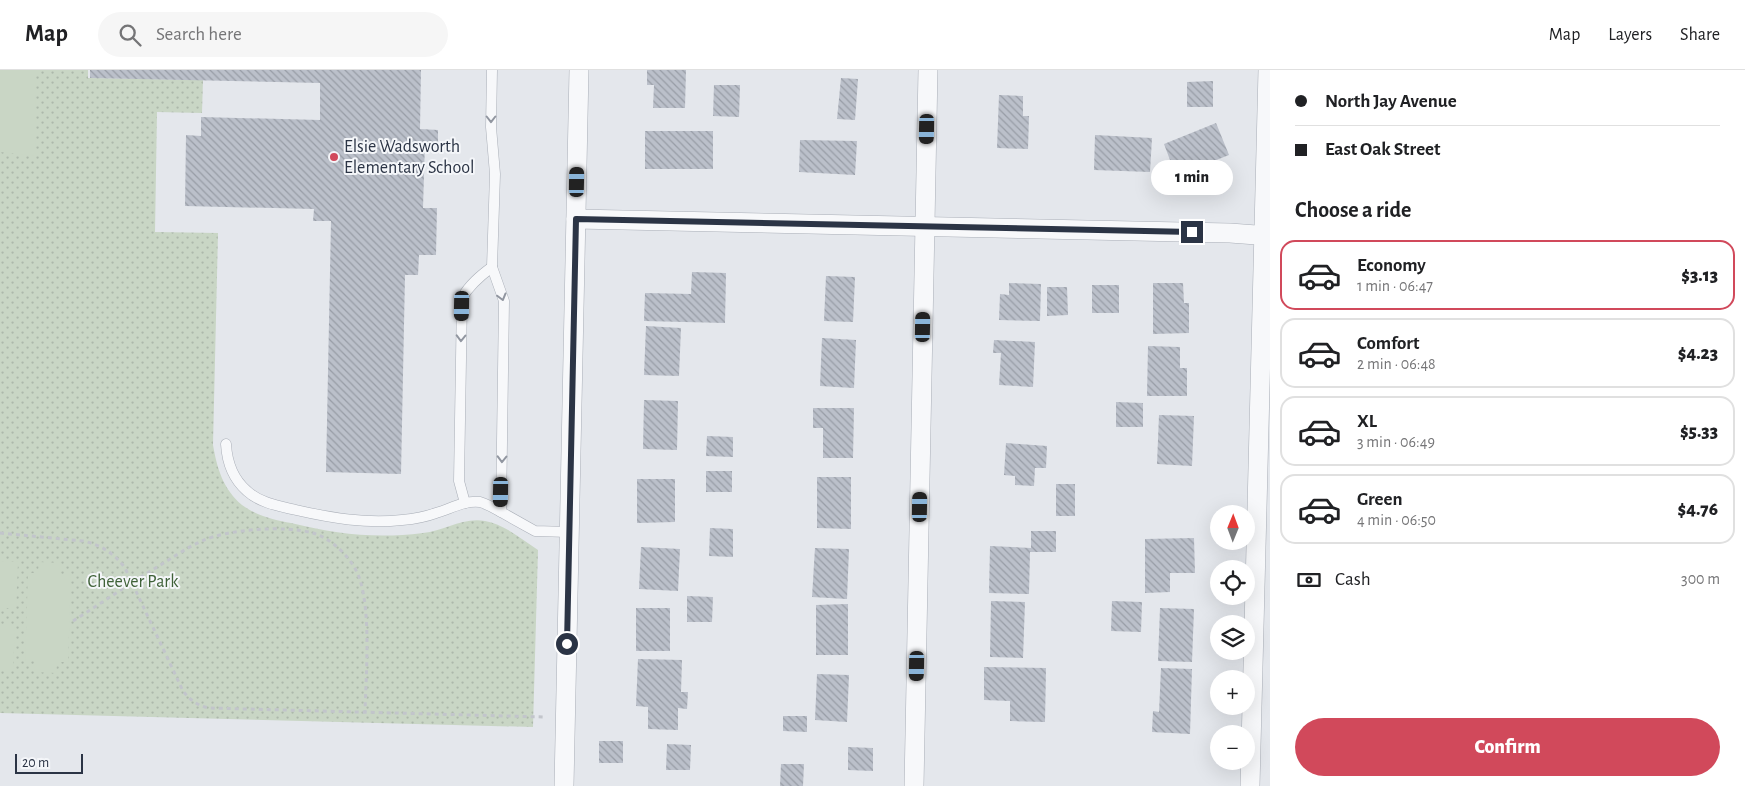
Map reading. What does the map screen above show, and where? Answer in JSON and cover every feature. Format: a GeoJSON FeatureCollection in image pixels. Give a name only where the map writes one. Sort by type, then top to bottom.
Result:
{"type":"FeatureCollection","features":[{"type":"Feature","properties":{"kind":"street"},"geometry":{"type":"LineString","coordinates":[[564,786],[579,70]]}},
{"type":"Feature","properties":{"kind":"street"},"geometry":{"type":"LineString","coordinates":[[914,786],[928,70]]}},
{"type":"Feature","properties":{"kind":"street"},"geometry":{"type":"LineString","coordinates":[[1250,786],[1267,236],[1268,70]]}},
{"type":"Feature","properties":{"kind":"street"},"geometry":{"type":"LineString","coordinates":[[576,219],[1220,233],[1267,236]]}},
{"type":"Feature","properties":{"kind":"lane"},"geometry":{"type":"LineString","coordinates":[[492,70],[491,127],[495,174],[492,267],[504,301],[501,512]]}},
{"type":"Feature","properties":{"kind":"lane"},"geometry":{"type":"LineString","coordinates":[[465,503],[459,481],[462,298],[477,279],[492,267]]}},
{"type":"Feature","properties":{"kind":"lane"},"geometry":{"type":"LineString","coordinates":[[226,444],[226,458],[237,480],[247,491],[259,499],[272,504],[329,517],[369,521],[420,517],[465,503],[481,502],[535,531],[569,532]]}},
{"type":"Feature","properties":{"kind":"path"},"geometry":{"type":"LineString","coordinates":[[73,621],[131,582],[188,548],[219,535],[240,531],[277,529],[314,533],[329,540],[341,551],[355,568],[360,580],[366,624],[366,712]]}},
{"type":"Feature","properties":{"kind":"path"},"geometry":{"type":"LineString","coordinates":[[0,533],[83,541],[105,548],[125,568],[183,691],[201,707],[565,718]]}},
{"type":"Feature","properties":{"kind":"green space","name":"Cheever Park"},"geometry":{"type":"Polygon","coordinates":[[[0,70],[88,70],[88,78],[203,80],[202,113],[157,112],[155,232],[218,233],[213,445],[222,478],[235,499],[242,505],[253,512],[272,519],[340,533],[389,536],[431,532],[477,520],[492,523],[506,529],[538,550],[533,727],[0,713],[0,70]]]}},
{"type":"Feature","properties":{"kind":"green space"},"geometry":{"type":"Polygon","coordinates":[[[0,70],[36,70],[35,156],[0,152],[0,70]]]}},
{"type":"Feature","properties":{"kind":"green space"},"geometry":{"type":"Polygon","coordinates":[[[0,561],[18,562],[16,608],[0,608],[0,561]]]}},
{"type":"Feature","properties":{"kind":"green space"},"geometry":{"type":"Polygon","coordinates":[[[39,562],[61,563],[60,574],[71,574],[68,662],[57,662],[56,673],[34,672],[35,661],[25,661],[28,573],[38,573],[39,562]]]}},
{"type":"Feature","properties":{"kind":"green space"},"geometry":{"type":"Polygon","coordinates":[[[0,625],[15,625],[13,671],[0,671],[0,625]]]}},
{"type":"Feature","properties":{"kind":"building"},"geometry":{"type":"Polygon","coordinates":[[[90,70],[421,70],[420,129],[438,130],[438,143],[425,142],[423,208],[437,208],[436,255],[419,255],[418,275],[405,275],[401,474],[326,472],[331,221],[313,221],[314,209],[185,206],[186,135],[201,136],[201,117],[320,120],[320,83],[90,78],[90,70]]]}},
{"type":"Feature","properties":{"kind":"building"},"geometry":{"type":"Polygon","coordinates":[[[647,70],[686,70],[685,108],[653,108],[654,85],[647,85],[647,70]]]}},
{"type":"Feature","properties":{"kind":"building"},"geometry":{"type":"Polygon","coordinates":[[[841,78],[858,79],[855,120],[837,119],[841,78]]]}},
{"type":"Feature","properties":{"kind":"building"},"geometry":{"type":"Polygon","coordinates":[[[1213,81],[1213,107],[1187,107],[1187,82],[1213,81]]]}},
{"type":"Feature","properties":{"kind":"building"},"geometry":{"type":"Polygon","coordinates":[[[714,85],[740,85],[739,117],[713,116],[714,85]]]}},
{"type":"Feature","properties":{"kind":"building"},"geometry":{"type":"Polygon","coordinates":[[[999,95],[1023,96],[1023,116],[1029,116],[1028,149],[997,148],[999,95]]]}},
{"type":"Feature","properties":{"kind":"building"},"geometry":{"type":"Polygon","coordinates":[[[1216,123],[1229,155],[1176,176],[1164,144],[1216,123]]]}},
{"type":"Feature","properties":{"kind":"building"},"geometry":{"type":"Polygon","coordinates":[[[645,131],[713,131],[713,169],[645,169],[645,131]]]}},
{"type":"Feature","properties":{"kind":"building"},"geometry":{"type":"Polygon","coordinates":[[[1095,135],[1152,138],[1150,172],[1094,170],[1095,135]]]}},
{"type":"Feature","properties":{"kind":"building"},"geometry":{"type":"Polygon","coordinates":[[[800,140],[857,141],[855,175],[799,172],[800,140]]]}},
{"type":"Feature","properties":{"kind":"building"},"geometry":{"type":"Polygon","coordinates":[[[692,272],[726,273],[725,323],[644,321],[645,293],[691,294],[692,272]]]}},
{"type":"Feature","properties":{"kind":"building"},"geometry":{"type":"Polygon","coordinates":[[[826,276],[855,277],[853,322],[824,321],[826,276]]]}},
{"type":"Feature","properties":{"kind":"building"},"geometry":{"type":"Polygon","coordinates":[[[1009,283],[1041,284],[1040,321],[999,320],[1000,294],[1009,295],[1009,283]]]}},
{"type":"Feature","properties":{"kind":"building"},"geometry":{"type":"Polygon","coordinates":[[[1153,283],[1183,283],[1184,303],[1189,303],[1189,333],[1153,334],[1153,283]]]}},
{"type":"Feature","properties":{"kind":"building"},"geometry":{"type":"Polygon","coordinates":[[[1092,285],[1119,285],[1119,313],[1092,313],[1092,285]]]}},
{"type":"Feature","properties":{"kind":"building"},"geometry":{"type":"Polygon","coordinates":[[[1047,287],[1067,287],[1068,315],[1047,316],[1047,287]]]}},
{"type":"Feature","properties":{"kind":"building"},"geometry":{"type":"Polygon","coordinates":[[[646,326],[681,328],[679,376],[644,375],[646,326]]]}},
{"type":"Feature","properties":{"kind":"building"},"geometry":{"type":"Polygon","coordinates":[[[822,338],[856,340],[854,388],[820,386],[822,338]]]}},
{"type":"Feature","properties":{"kind":"building"},"geometry":{"type":"Polygon","coordinates":[[[994,340],[1035,342],[1033,387],[999,385],[1001,353],[993,353],[994,340]]]}},
{"type":"Feature","properties":{"kind":"building"},"geometry":{"type":"Polygon","coordinates":[[[1148,346],[1180,347],[1180,368],[1187,368],[1187,396],[1147,396],[1148,346]]]}},
{"type":"Feature","properties":{"kind":"building"},"geometry":{"type":"Polygon","coordinates":[[[644,400],[678,401],[677,450],[643,449],[644,400]]]}},
{"type":"Feature","properties":{"kind":"building"},"geometry":{"type":"Polygon","coordinates":[[[1116,402],[1143,403],[1143,427],[1116,427],[1116,402]]]}},
{"type":"Feature","properties":{"kind":"building"},"geometry":{"type":"Polygon","coordinates":[[[813,408],[854,408],[853,458],[823,458],[823,428],[813,428],[813,408]]]}},
{"type":"Feature","properties":{"kind":"building"},"geometry":{"type":"Polygon","coordinates":[[[1159,415],[1194,416],[1192,466],[1157,464],[1159,415]]]}},
{"type":"Feature","properties":{"kind":"building"},"geometry":{"type":"Polygon","coordinates":[[[707,436],[733,437],[733,457],[706,456],[707,436]]]}},
{"type":"Feature","properties":{"kind":"building"},"geometry":{"type":"Polygon","coordinates":[[[1006,443],[1047,446],[1046,468],[1035,468],[1034,486],[1015,485],[1015,476],[1004,475],[1006,443]]]}},
{"type":"Feature","properties":{"kind":"building"},"geometry":{"type":"Polygon","coordinates":[[[706,471],[732,471],[732,492],[706,492],[706,471]]]}},
{"type":"Feature","properties":{"kind":"building"},"geometry":{"type":"Polygon","coordinates":[[[817,477],[851,477],[851,529],[817,528],[817,477]]]}},
{"type":"Feature","properties":{"kind":"building"},"geometry":{"type":"Polygon","coordinates":[[[637,479],[675,479],[675,522],[637,523],[637,479]]]}},
{"type":"Feature","properties":{"kind":"building"},"geometry":{"type":"Polygon","coordinates":[[[1056,484],[1075,484],[1075,516],[1056,516],[1056,484]]]}},
{"type":"Feature","properties":{"kind":"building"},"geometry":{"type":"Polygon","coordinates":[[[710,528],[733,529],[733,557],[709,556],[710,528]]]}},
{"type":"Feature","properties":{"kind":"building"},"geometry":{"type":"Polygon","coordinates":[[[1031,531],[1056,531],[1056,552],[1030,552],[1029,594],[989,593],[990,546],[1031,548],[1031,531]]]}},
{"type":"Feature","properties":{"kind":"building"},"geometry":{"type":"Polygon","coordinates":[[[1194,538],[1195,573],[1170,573],[1170,592],[1145,593],[1145,539],[1194,538]]]}},
{"type":"Feature","properties":{"kind":"building"},"geometry":{"type":"Polygon","coordinates":[[[641,547],[680,549],[678,591],[639,589],[641,547]]]}},
{"type":"Feature","properties":{"kind":"building"},"geometry":{"type":"Polygon","coordinates":[[[815,548],[849,549],[847,599],[812,597],[815,548]]]}},
{"type":"Feature","properties":{"kind":"building"},"geometry":{"type":"Polygon","coordinates":[[[687,596],[713,597],[712,622],[687,622],[687,596]]]}},
{"type":"Feature","properties":{"kind":"building"},"geometry":{"type":"Polygon","coordinates":[[[991,601],[1025,602],[1023,658],[990,657],[991,601]]]}},
{"type":"Feature","properties":{"kind":"building"},"geometry":{"type":"Polygon","coordinates":[[[1112,601],[1142,602],[1141,632],[1111,631],[1112,601]]]}},
{"type":"Feature","properties":{"kind":"building"},"geometry":{"type":"Polygon","coordinates":[[[848,604],[848,655],[816,655],[816,605],[848,604]]]}},
{"type":"Feature","properties":{"kind":"building"},"geometry":{"type":"Polygon","coordinates":[[[636,608],[670,608],[670,651],[636,651],[636,608]]]}},
{"type":"Feature","properties":{"kind":"building"},"geometry":{"type":"Polygon","coordinates":[[[1160,608],[1194,609],[1192,662],[1158,661],[1160,608]]]}},
{"type":"Feature","properties":{"kind":"building"},"geometry":{"type":"Polygon","coordinates":[[[638,659],[682,660],[681,692],[688,692],[687,709],[678,708],[678,730],[648,729],[648,707],[636,706],[638,659]]]}},
{"type":"Feature","properties":{"kind":"building"},"geometry":{"type":"Polygon","coordinates":[[[984,667],[1046,668],[1045,722],[1010,721],[1010,701],[984,700],[984,667]]]}},
{"type":"Feature","properties":{"kind":"building"},"geometry":{"type":"Polygon","coordinates":[[[1161,668],[1192,669],[1190,734],[1152,732],[1153,711],[1159,712],[1161,668]]]}},
{"type":"Feature","properties":{"kind":"building"},"geometry":{"type":"Polygon","coordinates":[[[817,674],[849,675],[847,722],[815,720],[817,674]]]}},
{"type":"Feature","properties":{"kind":"building"},"geometry":{"type":"Polygon","coordinates":[[[783,716],[807,716],[807,732],[783,731],[783,716]]]}},
{"type":"Feature","properties":{"kind":"building"},"geometry":{"type":"Polygon","coordinates":[[[599,741],[623,741],[623,763],[599,763],[599,741]]]}},
{"type":"Feature","properties":{"kind":"building"},"geometry":{"type":"Polygon","coordinates":[[[667,744],[691,745],[690,770],[666,770],[667,744]]]}},
{"type":"Feature","properties":{"kind":"building"},"geometry":{"type":"Polygon","coordinates":[[[848,747],[873,748],[873,771],[848,770],[848,747]]]}},
{"type":"Feature","properties":{"kind":"building"},"geometry":{"type":"Polygon","coordinates":[[[781,764],[804,764],[803,786],[780,786],[781,764]]]}},
{"type":"Feature","properties":{"kind":"place","name":"Elsie Wadsworth Elementary School"},"geometry":{"type":"Point","coordinates":[334,157]}},
{"type":"Feature","properties":{"kind":"route"},"geometry":{"type":"LineString","coordinates":[[567,644],[576,219],[925,228],[1192,232]]}}]}
